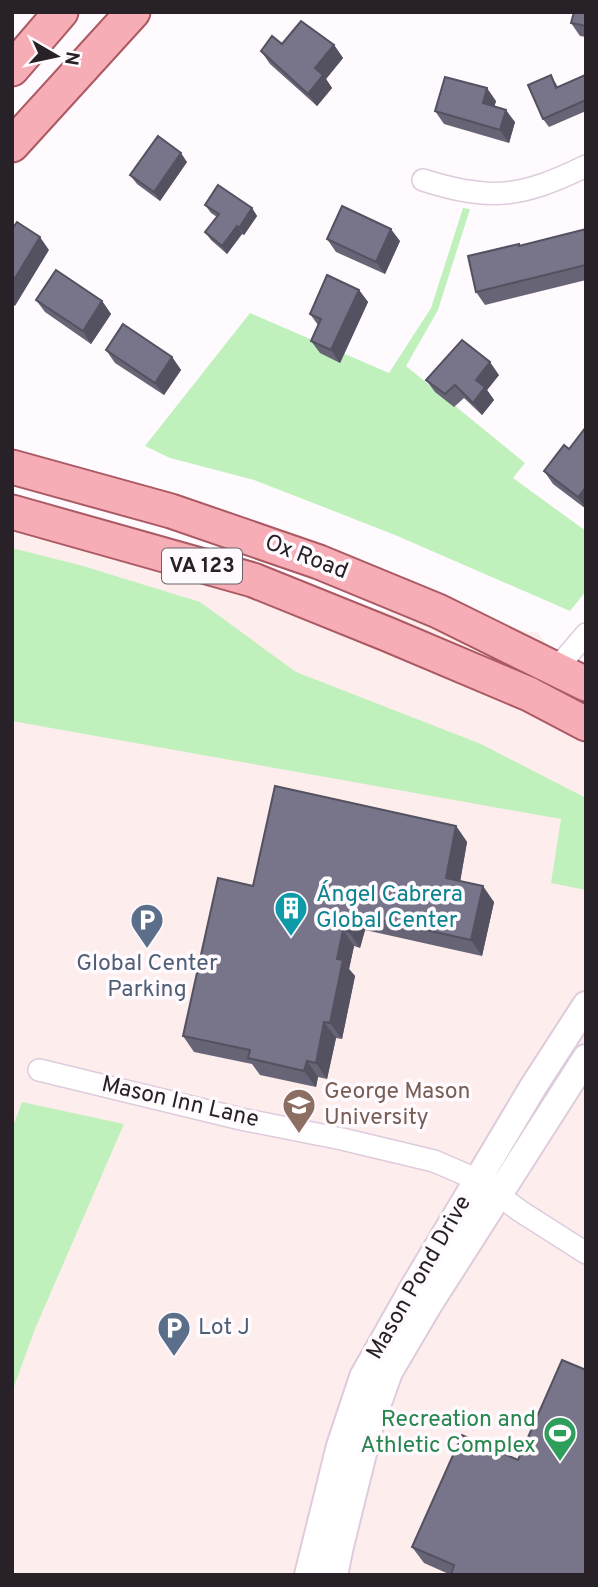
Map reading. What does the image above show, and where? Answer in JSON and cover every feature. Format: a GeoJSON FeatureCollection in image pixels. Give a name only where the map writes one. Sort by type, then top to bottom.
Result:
{"type":"FeatureCollection","features":[{"type":"Feature","properties":{"kind":"main road"},"geometry":{"type":"LineString","coordinates":[[12,69],[61,12]]}},
{"type":"Feature","properties":{"kind":"main road"},"geometry":{"type":"LineString","coordinates":[[12,145],[133,12]]}},
{"type":"Feature","properties":{"kind":"main road","name":"Ox Road"},"geometry":{"type":"LineString","coordinates":[[12,467],[172,511],[319,562],[438,611],[586,684]]}},
{"type":"Feature","properties":{"kind":"main road","name":"Ox Road"},"geometry":{"type":"LineString","coordinates":[[12,512],[253,580],[529,694],[582,722]]}},
{"type":"Feature","properties":{"kind":"main road"},"geometry":{"type":"LineString","coordinates":[[464,668],[515,679],[534,678],[556,669],[567,704],[582,722]]}},
{"type":"Feature","properties":{"kind":"street"},"geometry":{"type":"LineString","coordinates":[[424,180],[468,192],[500,194],[531,188],[586,166]]}},
{"type":"Feature","properties":{"kind":"street"},"geometry":{"type":"LineString","coordinates":[[556,669],[586,634]]}},
{"type":"Feature","properties":{"kind":"street","name":"Mason Pond Drive"},"geometry":{"type":"LineString","coordinates":[[334,1575],[370,1425],[389,1372],[429,1304],[488,1188],[533,1087],[586,1005]]}},
{"type":"Feature","properties":{"kind":"street","name":"Mason Pond Drive"},"geometry":{"type":"LineString","coordinates":[[308,1575],[340,1446],[363,1377],[415,1285],[586,1058]]}},
{"type":"Feature","properties":{"kind":"street","name":"Mason Inn Lane"},"geometry":{"type":"LineString","coordinates":[[39,1070],[240,1119],[434,1161],[488,1188],[586,1253]]}},
{"type":"Feature","properties":{"kind":"shaded area","name":"George Mason University"},"geometry":{"type":"Polygon","coordinates":[[[12,522],[245,590],[538,633],[586,695],[586,1575],[12,1575],[12,522]]]}},
{"type":"Feature","properties":{"kind":"green space"},"geometry":{"type":"Polygon","coordinates":[[[463,208],[470,209],[438,310],[406,366],[525,463],[513,478],[586,531],[586,591],[570,611],[395,535],[285,492],[254,480],[170,458],[145,446],[250,313],[389,373],[431,308],[463,208]]]}},
{"type":"Feature","properties":{"kind":"green space"},"geometry":{"type":"Polygon","coordinates":[[[12,548],[83,566],[200,602],[296,672],[481,744],[586,798],[586,890],[551,883],[561,819],[12,721],[12,548]]]}},
{"type":"Feature","properties":{"kind":"green space"},"geometry":{"type":"Polygon","coordinates":[[[22,1102],[124,1124],[35,1329],[12,1392],[12,1129],[22,1102]]]}},
{"type":"Feature","properties":{"kind":"building"},"geometry":{"type":"Polygon","coordinates":[[[574,12],[586,12],[586,26],[571,23],[574,12]]]}},
{"type":"Feature","properties":{"kind":"building"},"geometry":{"type":"Polygon","coordinates":[[[301,21],[334,45],[315,68],[323,75],[308,94],[261,51],[272,36],[282,44],[301,21]]]}},
{"type":"Feature","properties":{"kind":"building"},"geometry":{"type":"Polygon","coordinates":[[[551,75],[556,88],[585,75],[586,100],[543,119],[528,85],[551,75]]]}},
{"type":"Feature","properties":{"kind":"building"},"geometry":{"type":"Polygon","coordinates":[[[445,77],[487,88],[483,103],[506,110],[500,130],[435,111],[445,77]]]}},
{"type":"Feature","properties":{"kind":"building"},"geometry":{"type":"Polygon","coordinates":[[[158,136],[181,153],[154,192],[130,175],[158,136]]]}},
{"type":"Feature","properties":{"kind":"building"},"geometry":{"type":"Polygon","coordinates":[[[218,185],[252,208],[239,228],[237,226],[222,246],[205,232],[219,214],[205,205],[218,185]]]}},
{"type":"Feature","properties":{"kind":"building"},"geometry":{"type":"Polygon","coordinates":[[[342,206],[391,229],[376,262],[327,239],[342,206]]]}},
{"type":"Feature","properties":{"kind":"building"},"geometry":{"type":"Polygon","coordinates":[[[17,222],[40,237],[12,283],[12,229],[17,222]]]}},
{"type":"Feature","properties":{"kind":"building"},"geometry":{"type":"Polygon","coordinates":[[[586,229],[586,265],[476,292],[468,256],[586,229]]]}},
{"type":"Feature","properties":{"kind":"building"},"geometry":{"type":"Polygon","coordinates":[[[56,270],[102,301],[83,331],[36,300],[56,270]]]}},
{"type":"Feature","properties":{"kind":"building"},"geometry":{"type":"Polygon","coordinates":[[[327,275],[359,290],[331,350],[311,341],[321,319],[310,314],[327,275]]]}},
{"type":"Feature","properties":{"kind":"building"},"geometry":{"type":"Polygon","coordinates":[[[123,324],[172,357],[155,383],[106,350],[123,324]]]}},
{"type":"Feature","properties":{"kind":"building"},"geometry":{"type":"Polygon","coordinates":[[[462,340],[490,362],[476,380],[485,387],[473,403],[455,385],[445,394],[426,380],[462,340]]]}},
{"type":"Feature","properties":{"kind":"building"},"geometry":{"type":"Polygon","coordinates":[[[586,427],[586,487],[578,497],[544,471],[564,445],[569,449],[586,427]]]}},
{"type":"Feature","properties":{"kind":"building","name":"Ángel Cabrera Global Center"},"geometry":{"type":"Polygon","coordinates":[[[275,786],[456,826],[446,878],[483,886],[471,940],[354,914],[349,932],[343,930],[337,959],[343,960],[330,1023],[324,1022],[316,1063],[307,1061],[304,1071],[248,1058],[250,1050],[183,1036],[218,878],[253,886],[275,786]]]}},
{"type":"Feature","properties":{"kind":"building","name":"Recreation and Athletic Complex"},"geometry":{"type":"Polygon","coordinates":[[[562,1360],[586,1370],[586,1575],[451,1575],[454,1565],[412,1547],[462,1435],[518,1460],[562,1360]]]}},
{"type":"Feature","properties":{"kind":"place","name":"Ángel Cabrera Global Center"},"geometry":{"type":"Point","coordinates":[291,938]}},
{"type":"Feature","properties":{"kind":"place","name":"Global Center Parking"},"geometry":{"type":"Point","coordinates":[147,950]}},
{"type":"Feature","properties":{"kind":"place","name":"George Mason University"},"geometry":{"type":"Point","coordinates":[299,1135]}},
{"type":"Feature","properties":{"kind":"place","name":"Lot J"},"geometry":{"type":"Point","coordinates":[174,1358]}},
{"type":"Feature","properties":{"kind":"place","name":"Recreation and Athletic Complex"},"geometry":{"type":"Point","coordinates":[560,1463]}}]}
